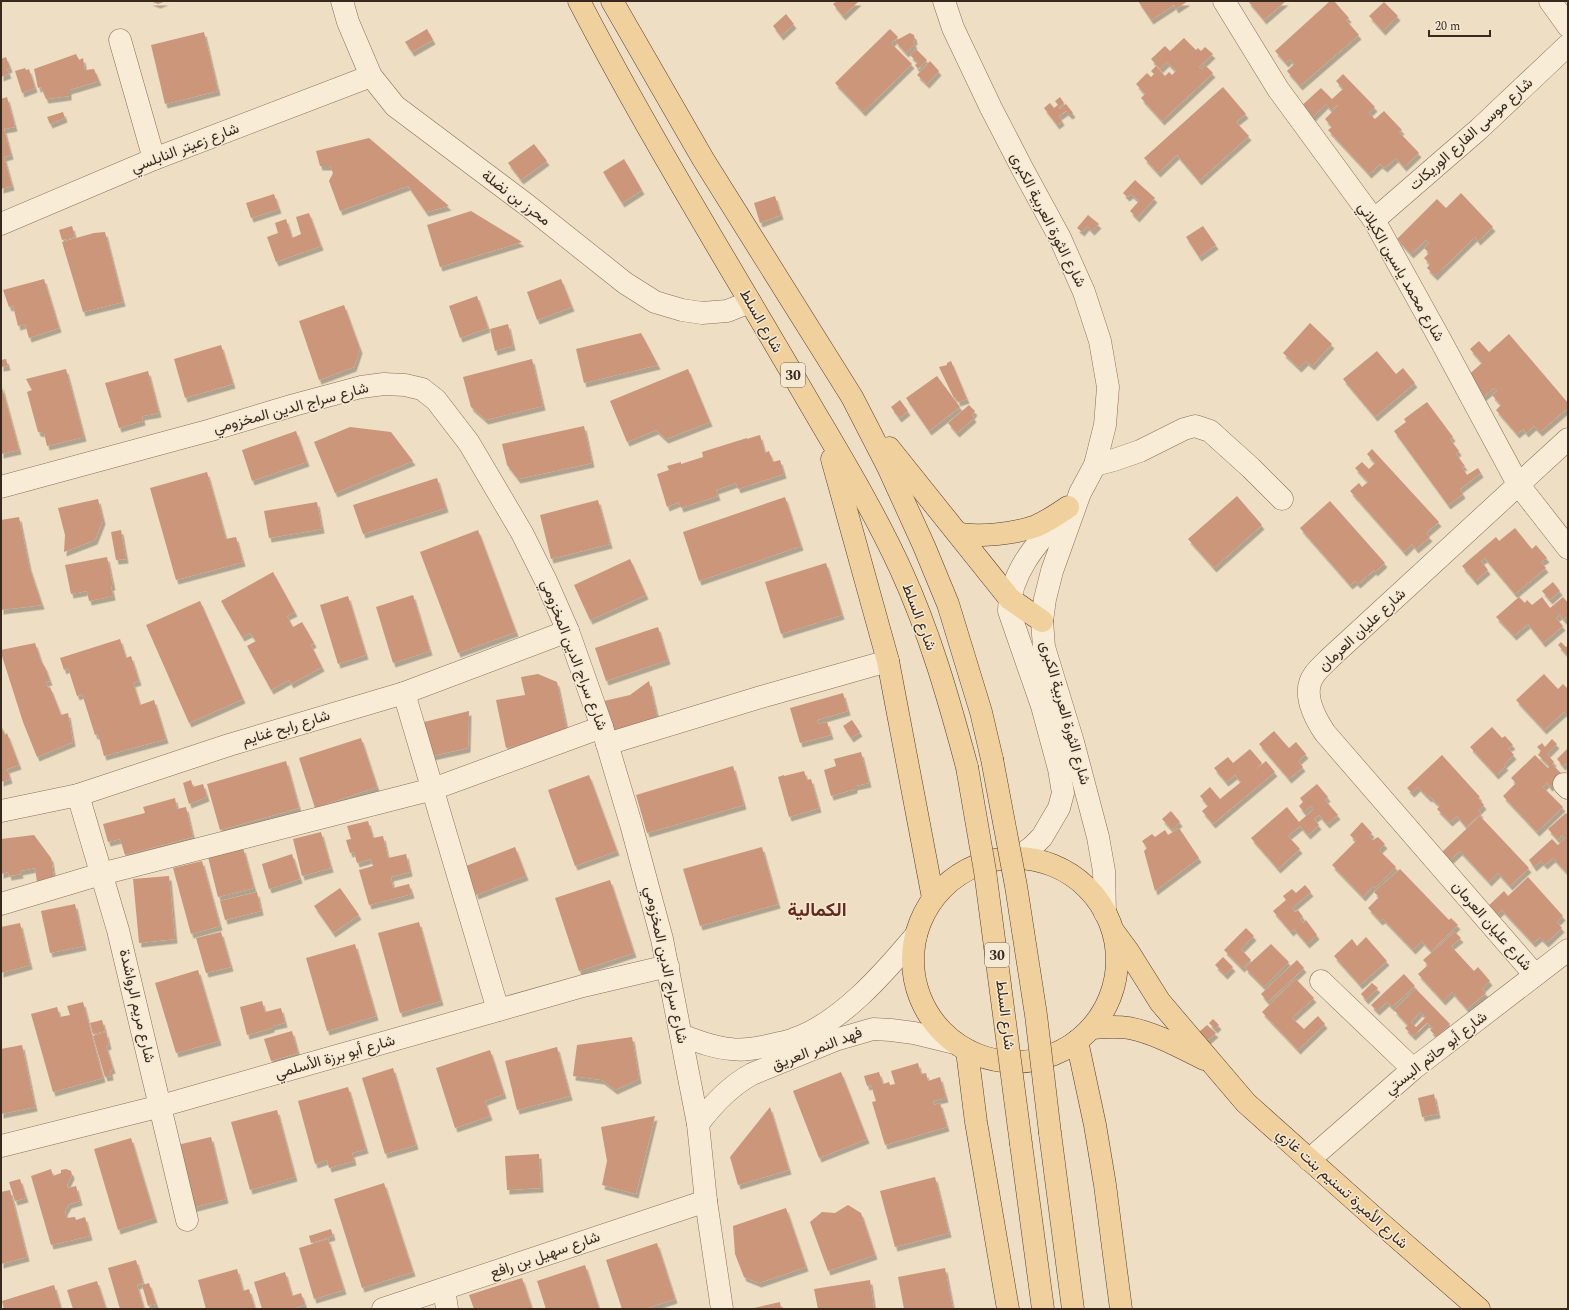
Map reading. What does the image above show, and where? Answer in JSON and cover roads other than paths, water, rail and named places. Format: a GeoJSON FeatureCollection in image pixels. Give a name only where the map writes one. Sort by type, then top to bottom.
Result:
{"type":"FeatureCollection","features":[{"type":"Feature","properties":{"kind":"main road","name":"شارع السلط"},"geometry":{"type":"LineString","coordinates":[[579,1],[676,175],[869,507],[901,570],[924,625],[946,690],[967,767],[985,871],[1043,1309]]}},
{"type":"Feature","properties":{"kind":"main road","name":"شارع السلط"},"geometry":{"type":"LineString","coordinates":[[612,1],[703,159],[852,397],[888,467],[924,546],[948,604],[981,712],[992,758],[1016,886],[1036,1015],[1073,1309]]}},
{"type":"Feature","properties":{"kind":"main road"},"geometry":{"type":"LineString","coordinates":[[852,397],[880,437],[1010,599],[1042,621]]}},
{"type":"Feature","properties":{"kind":"main road"},"geometry":{"type":"LineString","coordinates":[[825,430],[888,661],[933,898]]}},
{"type":"Feature","properties":{"kind":"main road"},"geometry":{"type":"LineString","coordinates":[[959,534],[970,536],[1013,532],[1035,526],[1074,500]]}},
{"type":"Feature","properties":{"kind":"main road","name":"شارع الأميرة تسنيم بنت غازي"},"geometry":{"type":"LineString","coordinates":[[1212,1062],[1153,1035],[1128,1028],[1110,1027],[1084,1034],[1052,1056],[1024,1062],[994,1061],[961,1046],[945,1035],[928,1015],[915,983],[913,949],[920,922],[933,898],[956,876],[985,862],[1017,858],[1052,865],[1069,873],[1083,884],[1109,921],[1160,1002],[1212,1062],[1246,1104],[1479,1309]]}},
{"type":"Feature","properties":{"kind":"main road"},"geometry":{"type":"LineString","coordinates":[[1109,921],[1117,965],[1112,990],[1103,1013],[1084,1034],[1095,1125],[1105,1184],[1121,1309]]}},
{"type":"Feature","properties":{"kind":"main road"},"geometry":{"type":"LineString","coordinates":[[961,1046],[976,1122],[1008,1309]]}},
{"type":"Feature","properties":{"kind":"street","name":"محرز بن نضلة"},"geometry":{"type":"LineString","coordinates":[[342,1],[348,22],[371,76],[395,106],[527,205],[625,284],[655,302],[682,310],[702,312],[727,310],[750,302]]}},
{"type":"Feature","properties":{"kind":"street","name":"شارع الثورة العربية الكبرى"},"geometry":{"type":"LineString","coordinates":[[944,1],[953,28],[988,101],[1060,238],[1084,292],[1100,341],[1108,388],[1105,425],[1096,465],[1074,500],[1034,548],[1019,572],[1010,599],[1009,611],[1042,706],[1059,769],[1063,793],[1059,808],[1042,837],[1032,847],[1017,858]]}},
{"type":"Feature","properties":{"kind":"street","name":"شارع محمد ياسين الكيلاني"},"geometry":{"type":"LineString","coordinates":[[1224,1],[1278,89],[1374,220],[1442,340],[1518,484],[1568,548]]}},
{"type":"Feature","properties":{"kind":"street"},"geometry":{"type":"LineString","coordinates":[[1550,1],[1568,26]]}},
{"type":"Feature","properties":{"kind":"street"},"geometry":{"type":"LineString","coordinates":[[120,40],[154,159]]}},
{"type":"Feature","properties":{"kind":"street","name":"شارع موسى الفارع الوريكات"},"geometry":{"type":"LineString","coordinates":[[1374,220],[1480,129],[1568,45]]}},
{"type":"Feature","properties":{"kind":"street","name":"شارع زعيتر النابلسي"},"geometry":{"type":"LineString","coordinates":[[1,224],[154,159],[371,76]]}},
{"type":"Feature","properties":{"kind":"street","name":"شارع سراج الدين المخزومي"},"geometry":{"type":"LineString","coordinates":[[1,487],[211,430],[361,387],[384,384],[405,385],[422,389],[436,400],[447,412],[469,443],[492,481],[522,533],[543,574],[568,631],[604,735],[648,883],[668,966],[698,1124],[706,1201],[722,1309]]}},
{"type":"Feature","properties":{"kind":"street"},"geometry":{"type":"LineString","coordinates":[[1096,465],[1140,451],[1184,429],[1195,426],[1203,427],[1210,431],[1234,452],[1282,500]]}},
{"type":"Feature","properties":{"kind":"street","name":"شارع عليان العرمان"},"geometry":{"type":"LineString","coordinates":[[1536,976],[1325,733],[1314,717],[1310,702],[1309,690],[1312,677],[1331,657],[1568,439]]}},
{"type":"Feature","properties":{"kind":"street","name":"شارع الثورة العربية الكبرى"},"geometry":{"type":"LineString","coordinates":[[1074,500],[1045,599],[1042,621],[1044,647],[1071,735],[1098,837],[1104,871],[1109,921]]}},
{"type":"Feature","properties":{"kind":"street","name":"شارع رابح غنايم"},"geometry":{"type":"LineString","coordinates":[[1,811],[78,795],[229,745],[404,693],[568,631]]}},
{"type":"Feature","properties":{"kind":"street"},"geometry":{"type":"LineString","coordinates":[[1,904],[101,874],[433,789],[604,735],[761,697],[888,661]]}},
{"type":"Feature","properties":{"kind":"street"},"geometry":{"type":"LineString","coordinates":[[404,693],[498,1010]]}},
{"type":"Feature","properties":{"kind":"street","name":"شارع مريم الرواشدة"},"geometry":{"type":"LineString","coordinates":[[78,795],[118,930],[187,1220]]}},
{"type":"Feature","properties":{"kind":"street","name":"فهد النمر العريق"},"geometry":{"type":"LineString","coordinates":[[698,1124],[719,1099],[740,1080],[797,1047],[820,1027],[853,1003],[896,958],[916,934]]}},
{"type":"Feature","properties":{"kind":"street","name":"شارع أبو حاتم البستي"},"geometry":{"type":"LineString","coordinates":[[1309,1160],[1413,1069],[1568,950]]}},
{"type":"Feature","properties":{"kind":"street","name":"شارع أبو برزة الأسلمي"},"geometry":{"type":"LineString","coordinates":[[1,1146],[161,1106],[370,1048],[583,986],[668,966]]}},
{"type":"Feature","properties":{"kind":"street"},"geometry":{"type":"LineString","coordinates":[[1321,981],[1413,1069]]}},
{"type":"Feature","properties":{"kind":"street","name":"فهد النمر العريق"},"geometry":{"type":"LineString","coordinates":[[681,1035],[732,1050],[797,1047],[835,1040],[872,1029],[914,1033],[961,1046]]}},
{"type":"Feature","properties":{"kind":"street","name":"شارع سهيل بن رافع"},"geometry":{"type":"LineString","coordinates":[[383,1309],[446,1299],[706,1201]]}},
{"type":"Feature","properties":{"kind":"district","name":"الكمالية"},"geometry":{"type":"Point","coordinates":[817,910]}}]}
